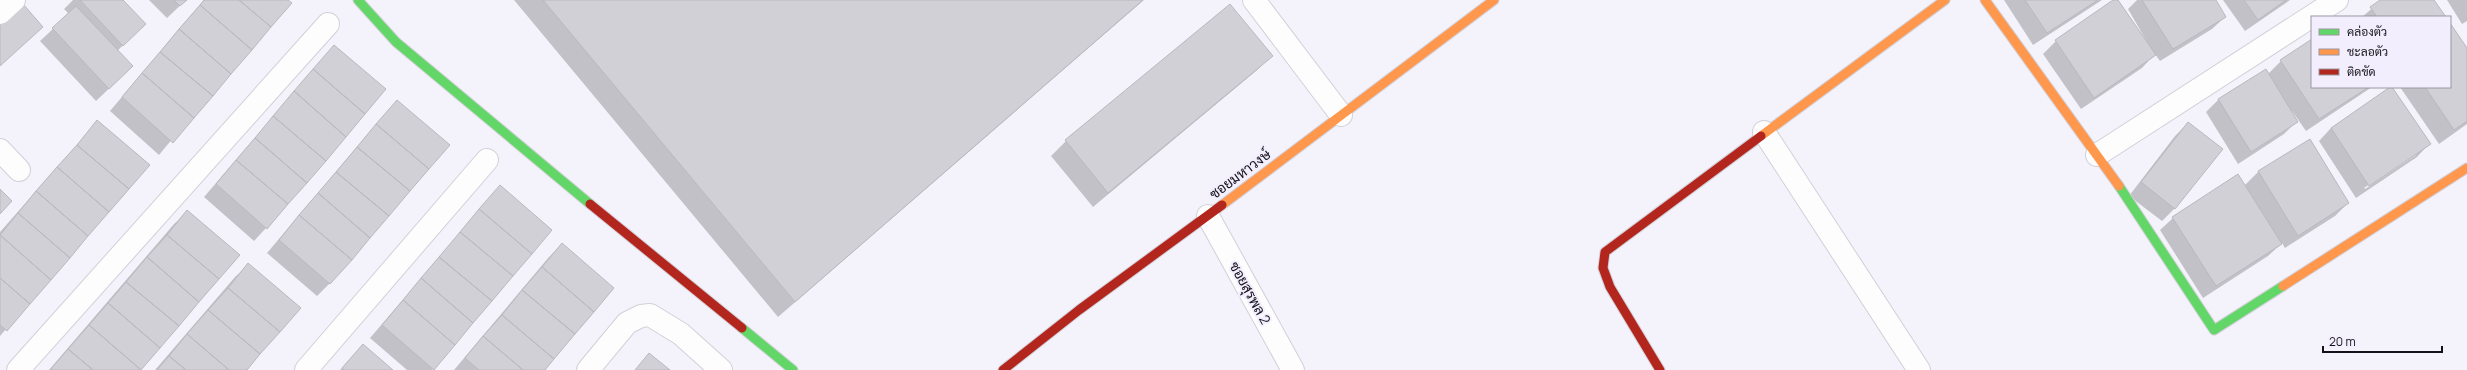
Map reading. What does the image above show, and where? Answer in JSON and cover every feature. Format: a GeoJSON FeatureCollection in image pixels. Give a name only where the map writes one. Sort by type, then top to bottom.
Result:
{"type":"FeatureCollection","features":[{"type":"Feature","properties":{"kind":"street"},"geometry":{"type":"LineString","coordinates":[[0,13],[14,0]]}},
{"type":"Feature","properties":{"kind":"street"},"geometry":{"type":"LineString","coordinates":[[358,0],[396,42],[481,115],[793,370]]}},
{"type":"Feature","properties":{"kind":"street"},"geometry":{"type":"LineString","coordinates":[[1254,0],[1341,115]]}},
{"type":"Feature","properties":{"kind":"street","name":"ซอยมหาวงษ์"},"geometry":{"type":"LineString","coordinates":[[1002,370],[1079,310],[1208,216],[1494,0]]}},
{"type":"Feature","properties":{"kind":"street"},"geometry":{"type":"LineString","coordinates":[[1660,370],[1610,287],[1603,268],[1605,252],[1624,236],[1764,132],[1945,0]]}},
{"type":"Feature","properties":{"kind":"street"},"geometry":{"type":"LineString","coordinates":[[1985,0],[2130,201],[2214,330],[2467,168]]}},
{"type":"Feature","properties":{"kind":"street"},"geometry":{"type":"LineString","coordinates":[[2312,16],[2337,0]]}},
{"type":"Feature","properties":{"kind":"street"},"geometry":{"type":"LineString","coordinates":[[2097,155],[2311,17]]}},
{"type":"Feature","properties":{"kind":"street"},"geometry":{"type":"LineString","coordinates":[[18,370],[328,24]]}},
{"type":"Feature","properties":{"kind":"street"},"geometry":{"type":"LineString","coordinates":[[1764,132],[1919,370]]}},
{"type":"Feature","properties":{"kind":"street"},"geometry":{"type":"LineString","coordinates":[[0,150],[19,170]]}},
{"type":"Feature","properties":{"kind":"street"},"geometry":{"type":"LineString","coordinates":[[306,370],[487,160]]}},
{"type":"Feature","properties":{"kind":"street","name":"ซอยสุรพล 2"},"geometry":{"type":"LineString","coordinates":[[1208,216],[1292,370]]}},
{"type":"Feature","properties":{"kind":"street"},"geometry":{"type":"LineString","coordinates":[[588,370],[627,323],[641,316],[650,315],[681,334],[721,370]]}},
{"type":"Feature","properties":{"kind":"building"},"geometry":{"type":"Polygon","coordinates":[[[80,0],[123,0],[146,24],[123,46],[80,0]]]}},
{"type":"Feature","properties":{"kind":"building"},"geometry":{"type":"Polygon","coordinates":[[[174,0],[187,0],[180,6],[174,0]]]}},
{"type":"Feature","properties":{"kind":"building"},"geometry":{"type":"Polygon","coordinates":[[[204,0],[239,0],[271,27],[252,50],[200,5],[204,0]]]}},
{"type":"Feature","properties":{"kind":"building"},"geometry":{"type":"Polygon","coordinates":[[[239,0],[288,0],[292,3],[271,27],[239,0]]]}},
{"type":"Feature","properties":{"kind":"building"},"geometry":{"type":"Polygon","coordinates":[[[543,0],[1143,0],[795,302],[543,0]]]}},
{"type":"Feature","properties":{"kind":"building"},"geometry":{"type":"Polygon","coordinates":[[[2025,0],[2098,0],[2047,33],[2025,0]]]}},
{"type":"Feature","properties":{"kind":"building"},"geometry":{"type":"Polygon","coordinates":[[[2113,0],[2118,0],[2156,55],[2094,98],[2055,40],[2113,0]]]}},
{"type":"Feature","properties":{"kind":"building"},"geometry":{"type":"Polygon","coordinates":[[[2142,0],[2216,0],[2226,17],[2173,49],[2142,0]]]}},
{"type":"Feature","properties":{"kind":"building"},"geometry":{"type":"Polygon","coordinates":[[[2244,0],[2286,0],[2258,20],[2244,0]]]}},
{"type":"Feature","properties":{"kind":"building"},"geometry":{"type":"Polygon","coordinates":[[[2380,0],[2434,0],[2445,16],[2376,16],[2370,7],[2380,0]]]}},
{"type":"Feature","properties":{"kind":"building"},"geometry":{"type":"Polygon","coordinates":[[[23,4],[43,27],[0,66],[0,25],[23,4]]]}},
{"type":"Feature","properties":{"kind":"building"},"geometry":{"type":"Polygon","coordinates":[[[1230,4],[1273,56],[1108,193],[1065,140],[1230,4]]]}},
{"type":"Feature","properties":{"kind":"building"},"geometry":{"type":"Polygon","coordinates":[[[200,5],[252,50],[231,74],[179,29],[200,5]]]}},
{"type":"Feature","properties":{"kind":"building"},"geometry":{"type":"Polygon","coordinates":[[[76,6],[133,66],[109,89],[52,28],[76,6]]]}},
{"type":"Feature","properties":{"kind":"building"},"geometry":{"type":"Polygon","coordinates":[[[2451,24],[2467,48],[2467,121],[2454,130],[2426,88],[2451,88],[2451,24]]]}},
{"type":"Feature","properties":{"kind":"building"},"geometry":{"type":"Polygon","coordinates":[[[179,29],[231,74],[213,96],[160,52],[179,29]]]}},
{"type":"Feature","properties":{"kind":"building"},"geometry":{"type":"Polygon","coordinates":[[[2311,40],[2311,88],[2367,88],[2319,119],[2280,60],[2311,40]]]}},
{"type":"Feature","properties":{"kind":"building"},"geometry":{"type":"Polygon","coordinates":[[[334,45],[386,89],[365,114],[313,69],[334,45]]]}},
{"type":"Feature","properties":{"kind":"building"},"geometry":{"type":"Polygon","coordinates":[[[160,52],[213,96],[194,118],[142,73],[160,52]]]}},
{"type":"Feature","properties":{"kind":"building"},"geometry":{"type":"Polygon","coordinates":[[[313,69],[365,114],[346,137],[294,91],[313,69]]]}},
{"type":"Feature","properties":{"kind":"building"},"geometry":{"type":"Polygon","coordinates":[[[2266,69],[2298,122],[2251,152],[2218,99],[2266,69]]]}},
{"type":"Feature","properties":{"kind":"building"},"geometry":{"type":"Polygon","coordinates":[[[142,73],[194,118],[173,143],[122,97],[142,73]]]}},
{"type":"Feature","properties":{"kind":"building"},"geometry":{"type":"Polygon","coordinates":[[[2389,88],[2393,88],[2431,144],[2369,186],[2331,128],[2389,88]]]}},
{"type":"Feature","properties":{"kind":"building"},"geometry":{"type":"Polygon","coordinates":[[[294,91],[346,137],[326,161],[273,116],[294,91]]]}},
{"type":"Feature","properties":{"kind":"building"},"geometry":{"type":"Polygon","coordinates":[[[397,100],[450,145],[429,169],[376,124],[397,100]]]}},
{"type":"Feature","properties":{"kind":"building"},"geometry":{"type":"Polygon","coordinates":[[[273,116],[326,161],[307,183],[255,138],[273,116]]]}},
{"type":"Feature","properties":{"kind":"building"},"geometry":{"type":"Polygon","coordinates":[[[97,120],[150,165],[129,189],[77,145],[97,120]]]}},
{"type":"Feature","properties":{"kind":"building"},"geometry":{"type":"Polygon","coordinates":[[[2188,122],[2223,149],[2175,209],[2141,182],[2188,122]]]}},
{"type":"Feature","properties":{"kind":"building"},"geometry":{"type":"Polygon","coordinates":[[[376,124],[429,169],[410,191],[357,147],[376,124]]]}},
{"type":"Feature","properties":{"kind":"building"},"geometry":{"type":"Polygon","coordinates":[[[255,138],[307,183],[288,204],[236,160],[255,138]]]}},
{"type":"Feature","properties":{"kind":"building"},"geometry":{"type":"Polygon","coordinates":[[[2310,139],[2349,203],[2298,236],[2258,171],[2310,139]]]}},
{"type":"Feature","properties":{"kind":"building"},"geometry":{"type":"Polygon","coordinates":[[[77,145],[129,189],[109,212],[57,167],[77,145]]]}},
{"type":"Feature","properties":{"kind":"building"},"geometry":{"type":"Polygon","coordinates":[[[357,147],[410,191],[389,216],[336,172],[357,147]]]}},
{"type":"Feature","properties":{"kind":"building"},"geometry":{"type":"Polygon","coordinates":[[[236,160],[288,204],[267,229],[216,184],[236,160]]]}},
{"type":"Feature","properties":{"kind":"building"},"geometry":{"type":"Polygon","coordinates":[[[57,167],[109,212],[88,236],[36,191],[57,167]]]}},
{"type":"Feature","properties":{"kind":"building"},"geometry":{"type":"Polygon","coordinates":[[[336,172],[389,216],[370,238],[318,193],[336,172]]]}},
{"type":"Feature","properties":{"kind":"building"},"geometry":{"type":"Polygon","coordinates":[[[2238,174],[2282,244],[2216,286],[2172,217],[2238,174]]]}},
{"type":"Feature","properties":{"kind":"building"},"geometry":{"type":"Polygon","coordinates":[[[500,185],[552,230],[532,254],[479,209],[500,185]]]}},
{"type":"Feature","properties":{"kind":"building"},"geometry":{"type":"Polygon","coordinates":[[[0,189],[12,201],[0,214],[0,189]]]}},
{"type":"Feature","properties":{"kind":"building"},"geometry":{"type":"Polygon","coordinates":[[[36,191],[88,236],[70,258],[18,213],[36,191]]]}},
{"type":"Feature","properties":{"kind":"building"},"geometry":{"type":"Polygon","coordinates":[[[318,193],[370,238],[352,260],[299,215],[318,193]]]}},
{"type":"Feature","properties":{"kind":"building"},"geometry":{"type":"Polygon","coordinates":[[[479,209],[532,254],[513,276],[460,232],[479,209]]]}},
{"type":"Feature","properties":{"kind":"building"},"geometry":{"type":"Polygon","coordinates":[[[187,210],[240,255],[219,279],[167,235],[187,210]]]}},
{"type":"Feature","properties":{"kind":"building"},"geometry":{"type":"Polygon","coordinates":[[[18,213],[70,258],[51,280],[0,235],[18,213]]]}},
{"type":"Feature","properties":{"kind":"building"},"geometry":{"type":"Polygon","coordinates":[[[299,215],[352,260],[330,284],[279,240],[299,215]]]}},
{"type":"Feature","properties":{"kind":"building"},"geometry":{"type":"Polygon","coordinates":[[[460,232],[513,276],[492,301],[439,257],[460,232]]]}},
{"type":"Feature","properties":{"kind":"building"},"geometry":{"type":"Polygon","coordinates":[[[0,235],[51,280],[30,304],[0,278],[0,235]]]}},
{"type":"Feature","properties":{"kind":"building"},"geometry":{"type":"Polygon","coordinates":[[[167,235],[219,279],[199,302],[147,257],[167,235]]]}},
{"type":"Feature","properties":{"kind":"building"},"geometry":{"type":"Polygon","coordinates":[[[562,243],[614,288],[594,312],[542,267],[562,243]]]}},
{"type":"Feature","properties":{"kind":"building"},"geometry":{"type":"Polygon","coordinates":[[[147,257],[199,302],[179,326],[126,282],[147,257]]]}},
{"type":"Feature","properties":{"kind":"building"},"geometry":{"type":"Polygon","coordinates":[[[439,257],[492,301],[473,323],[421,278],[439,257]]]}},
{"type":"Feature","properties":{"kind":"building"},"geometry":{"type":"Polygon","coordinates":[[[248,263],[301,308],[280,332],[228,288],[248,263]]]}},
{"type":"Feature","properties":{"kind":"building"},"geometry":{"type":"Polygon","coordinates":[[[542,267],[594,312],[575,334],[522,290],[542,267]]]}},
{"type":"Feature","properties":{"kind":"building"},"geometry":{"type":"Polygon","coordinates":[[[0,278],[30,304],[7,331],[0,325],[0,278]]]}},
{"type":"Feature","properties":{"kind":"building"},"geometry":{"type":"Polygon","coordinates":[[[421,278],[473,323],[455,345],[403,300],[421,278]]]}},
{"type":"Feature","properties":{"kind":"building"},"geometry":{"type":"Polygon","coordinates":[[[126,282],[179,326],[160,348],[108,303],[126,282]]]}},
{"type":"Feature","properties":{"kind":"building"},"geometry":{"type":"Polygon","coordinates":[[[228,288],[280,332],[260,354],[208,310],[228,288]]]}},
{"type":"Feature","properties":{"kind":"building"},"geometry":{"type":"Polygon","coordinates":[[[522,290],[575,334],[554,359],[502,315],[522,290]]]}},
{"type":"Feature","properties":{"kind":"building"},"geometry":{"type":"Polygon","coordinates":[[[403,300],[455,345],[434,370],[382,325],[403,300]]]}},
{"type":"Feature","properties":{"kind":"building"},"geometry":{"type":"Polygon","coordinates":[[[108,303],[160,348],[141,370],[89,325],[108,303]]]}},
{"type":"Feature","properties":{"kind":"building"},"geometry":{"type":"Polygon","coordinates":[[[208,310],[260,354],[247,370],[229,370],[187,334],[208,310]]]}},
{"type":"Feature","properties":{"kind":"building"},"geometry":{"type":"Polygon","coordinates":[[[502,315],[554,359],[545,370],[523,370],[483,336],[502,315]]]}},
{"type":"Feature","properties":{"kind":"building"},"geometry":{"type":"Polygon","coordinates":[[[89,325],[141,370],[93,370],[68,349],[89,325]]]}},
{"type":"Feature","properties":{"kind":"building"},"geometry":{"type":"Polygon","coordinates":[[[187,334],[229,370],[186,370],[169,356],[187,334]]]}},
{"type":"Feature","properties":{"kind":"building"},"geometry":{"type":"Polygon","coordinates":[[[483,336],[523,370],[479,370],[465,358],[483,336]]]}},
{"type":"Feature","properties":{"kind":"building"},"geometry":{"type":"Polygon","coordinates":[[[363,344],[393,370],[344,370],[342,368],[363,344]]]}},
{"type":"Feature","properties":{"kind":"building"},"geometry":{"type":"Polygon","coordinates":[[[68,349],[93,370],[50,370],[68,349]]]}},
{"type":"Feature","properties":{"kind":"building"},"geometry":{"type":"Polygon","coordinates":[[[649,353],[670,370],[635,370],[649,353]]]}},
{"type":"Feature","properties":{"kind":"building"},"geometry":{"type":"Polygon","coordinates":[[[169,356],[186,370],[157,370],[169,356]]]}},
{"type":"Feature","properties":{"kind":"traffic: fast"},"geometry":{"type":"LineString","coordinates":[[358,0],[396,42],[590,204]]}},
{"type":"Feature","properties":{"kind":"traffic: fast"},"geometry":{"type":"LineString","coordinates":[[2119,186],[2214,330],[2283,286]]}},
{"type":"Feature","properties":{"kind":"traffic: fast"},"geometry":{"type":"LineString","coordinates":[[742,328],[793,370]]}},
{"type":"Feature","properties":{"kind":"traffic: slow"},"geometry":{"type":"LineString","coordinates":[[1222,205],[1494,0]]}},
{"type":"Feature","properties":{"kind":"traffic: slow"},"geometry":{"type":"LineString","coordinates":[[1761,136],[1945,0]]}},
{"type":"Feature","properties":{"kind":"traffic: slow"},"geometry":{"type":"LineString","coordinates":[[1985,0],[2119,186]]}},
{"type":"Feature","properties":{"kind":"traffic: slow"},"geometry":{"type":"LineString","coordinates":[[2283,286],[2467,168]]}},
{"type":"Feature","properties":{"kind":"traffic: jam"},"geometry":{"type":"LineString","coordinates":[[1660,370],[1610,287],[1603,268],[1605,252],[1761,136]]}},
{"type":"Feature","properties":{"kind":"traffic: jam"},"geometry":{"type":"LineString","coordinates":[[590,204],[742,328]]}},
{"type":"Feature","properties":{"kind":"traffic: jam"},"geometry":{"type":"LineString","coordinates":[[1003,370],[1079,310],[1222,205]]}}]}
